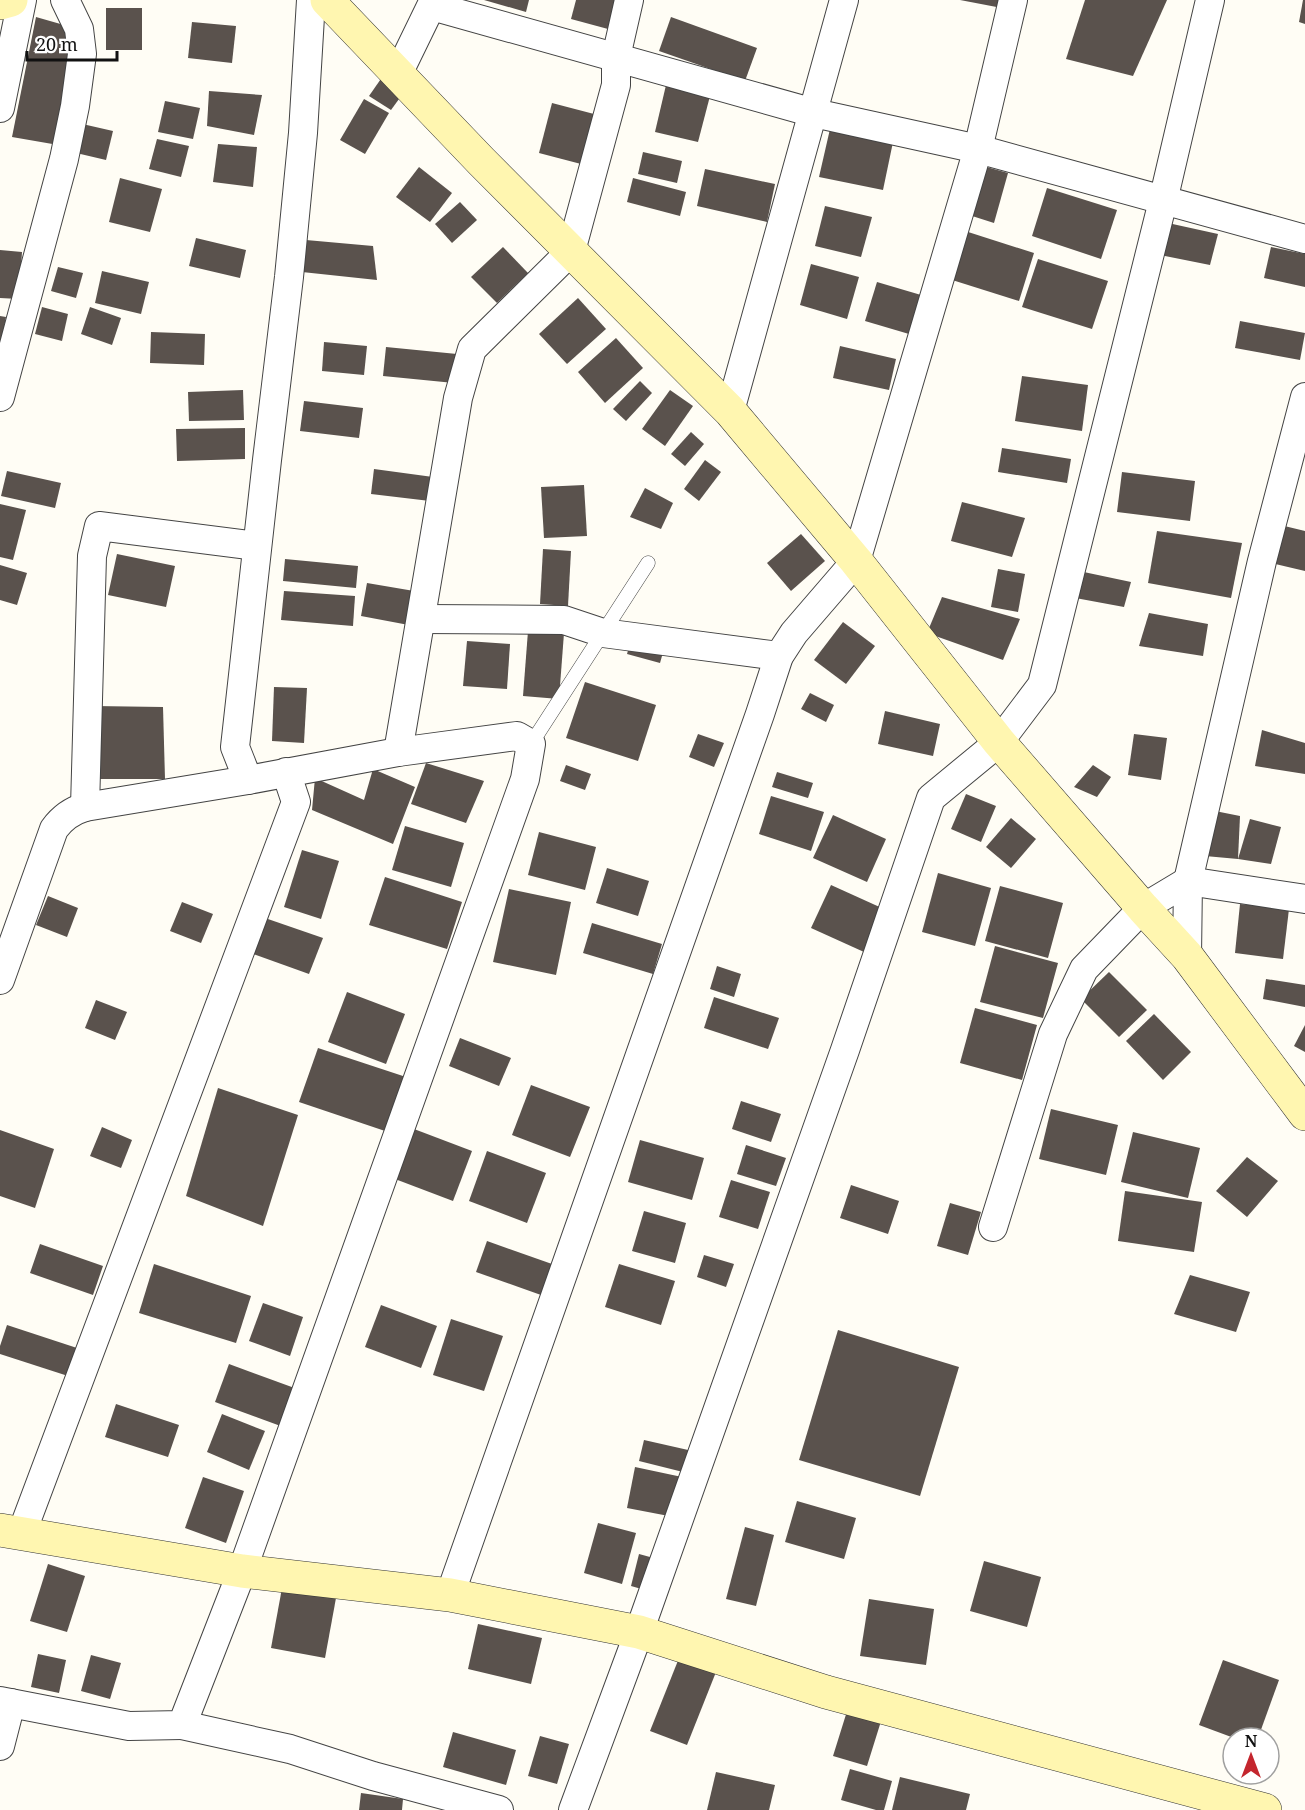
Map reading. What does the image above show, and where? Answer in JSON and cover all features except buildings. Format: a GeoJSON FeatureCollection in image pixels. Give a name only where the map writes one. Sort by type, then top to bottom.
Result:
{"type":"FeatureCollection","features":[{"type":"Feature","properties":{"kind":"street"},"geometry":{"type":"LineString","coordinates":[[0,3],[11,0]]}},
{"type":"Feature","properties":{"kind":"street"},"geometry":{"type":"LineString","coordinates":[[0,108],[22,0]]}},
{"type":"Feature","properties":{"kind":"street"},"geometry":{"type":"LineString","coordinates":[[0,397],[64,159],[75,106],[82,54],[79,29],[64,0]]}},
{"type":"Feature","properties":{"kind":"street"},"geometry":{"type":"LineString","coordinates":[[248,780],[235,747],[291,255],[303,133],[311,0]]}},
{"type":"Feature","properties":{"kind":"street"},"geometry":{"type":"LineString","coordinates":[[327,0],[481,161],[730,411],[856,561],[999,742],[1187,956],[1305,1114]]}},
{"type":"Feature","properties":{"kind":"street"},"geometry":{"type":"LineString","coordinates":[[398,752],[458,398],[472,349],[571,251],[616,85],[616,57],[629,0]]}},
{"type":"Feature","properties":{"kind":"street"},"geometry":{"type":"LineString","coordinates":[[730,411],[844,0]]}},
{"type":"Feature","properties":{"kind":"street"},"geometry":{"type":"LineString","coordinates":[[450,1595],[760,714],[778,656],[794,633],[856,561],[978,149],[1013,0]]}},
{"type":"Feature","properties":{"kind":"street"},"geometry":{"type":"LineString","coordinates":[[573,1810],[639,1632],[837,1073],[931,798],[999,742],[1042,685],[1163,201],[1210,0]]}},
{"type":"Feature","properties":{"kind":"street"},"geometry":{"type":"LineString","coordinates":[[398,74],[433,3],[814,113],[978,149],[1305,239]]}},
{"type":"Feature","properties":{"kind":"street"},"geometry":{"type":"LineString","coordinates":[[1187,956],[1188,881],[1262,561],[1305,397]]}},
{"type":"Feature","properties":{"kind":"street"},"geometry":{"type":"LineString","coordinates":[[85,807],[92,556],[99,526],[257,546]]}},
{"type":"Feature","properties":{"kind":"street"},"geometry":{"type":"LineString","coordinates":[[422,619],[564,620],[603,633],[778,656]]}},
{"type":"Feature","properties":{"kind":"street"},"geometry":{"type":"LineString","coordinates":[[0,980],[54,830],[61,818],[77,809],[398,752],[517,736],[531,744],[525,779],[242,1571],[182,1725]]}},
{"type":"Feature","properties":{"kind":"street"},"geometry":{"type":"LineString","coordinates":[[286,772],[296,802],[10,1532],[242,1571],[450,1595],[639,1632],[826,1692],[1265,1810]]}},
{"type":"Feature","properties":{"kind":"street"},"geometry":{"type":"LineString","coordinates":[[993,1227],[1053,1034],[1084,969],[1143,908],[1188,881],[1305,899]]}},
{"type":"Feature","properties":{"kind":"street"},"geometry":{"type":"LineString","coordinates":[[0,1746],[5,1702],[129,1726],[182,1725],[290,1749],[373,1776],[499,1810]]}},
{"type":"Feature","properties":{"kind":"lane"},"geometry":{"type":"LineString","coordinates":[[531,744],[648,563]]}}]}
